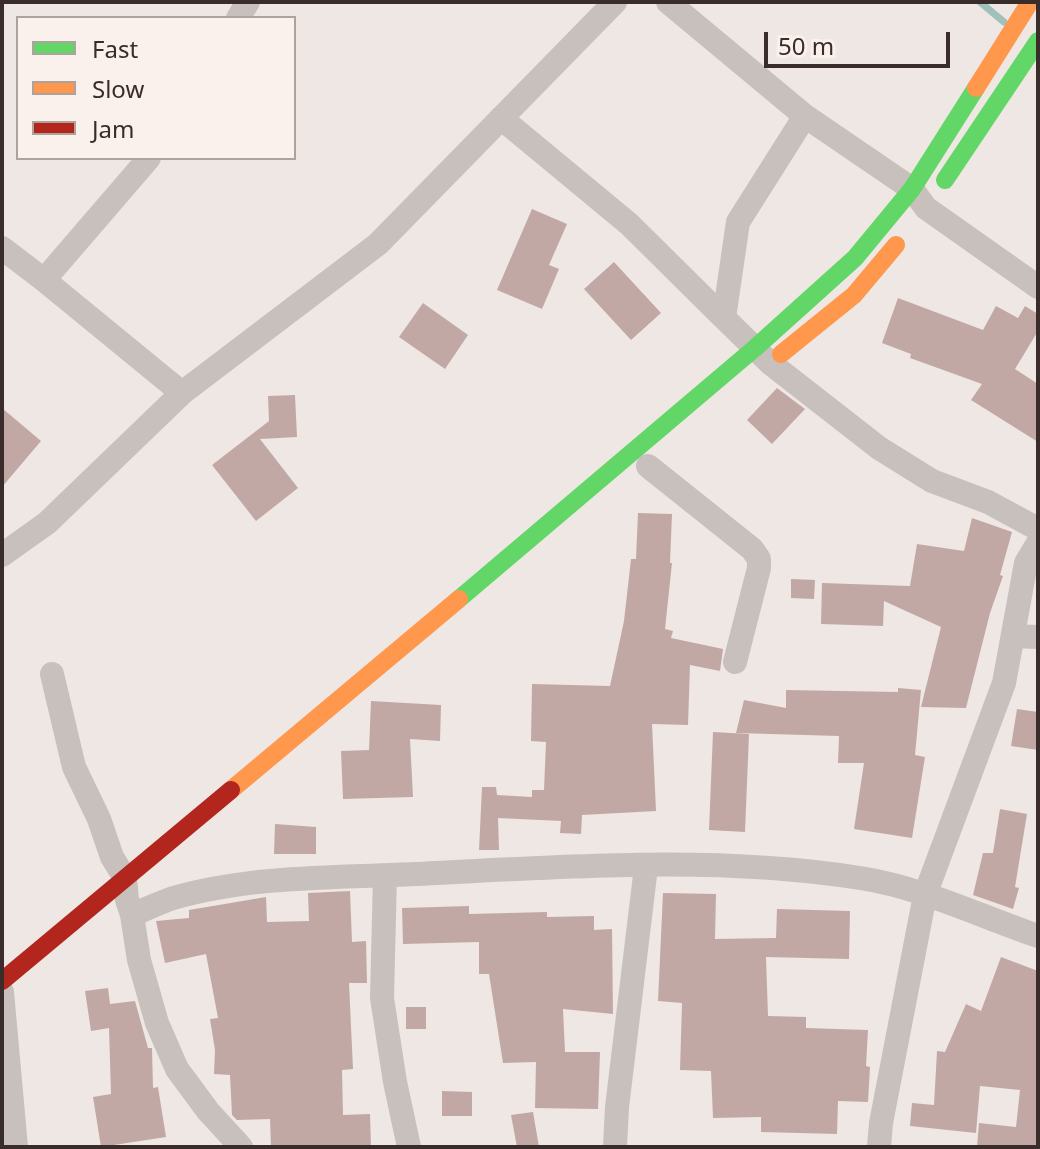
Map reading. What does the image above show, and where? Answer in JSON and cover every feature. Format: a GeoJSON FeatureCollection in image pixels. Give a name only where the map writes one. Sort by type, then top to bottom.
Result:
{"type":"FeatureCollection","features":[{"type":"Feature","properties":{"kind":"main road"},"geometry":{"type":"LineString","coordinates":[[762,361],[855,258],[916,211],[1030,2]]}},
{"type":"Feature","properties":{"kind":"main road"},"geometry":{"type":"LineString","coordinates":[[93,929],[402,648],[762,361],[854,295],[1038,41]]}},
{"type":"Feature","properties":{"kind":"main road"},"geometry":{"type":"LineString","coordinates":[[2,981],[128,898],[369,698]]}},
{"type":"Feature","properties":{"kind":"street"},"geometry":{"type":"LineString","coordinates":[[2,555],[47,523],[182,393],[378,244],[615,2]]}},
{"type":"Feature","properties":{"kind":"street"},"geometry":{"type":"LineString","coordinates":[[668,2],[916,211],[1038,287]]}},
{"type":"Feature","properties":{"kind":"street"},"geometry":{"type":"LineString","coordinates":[[724,318],[738,222],[805,116]]}},
{"type":"Feature","properties":{"kind":"street"},"geometry":{"type":"LineString","coordinates":[[501,118],[629,224],[724,318],[762,361],[879,448],[932,481],[988,502],[1038,529]]}},
{"type":"Feature","properties":{"kind":"street"},"geometry":{"type":"LineString","coordinates":[[44,280],[148,160]]}},
{"type":"Feature","properties":{"kind":"street"},"geometry":{"type":"LineString","coordinates":[[2,248],[182,393]]}},
{"type":"Feature","properties":{"kind":"street"},"geometry":{"type":"LineString","coordinates":[[647,466],[752,549],[759,559],[735,662]]}},
{"type":"Feature","properties":{"kind":"street"},"geometry":{"type":"LineString","coordinates":[[879,1147],[925,895],[1004,683],[1026,563],[1038,543]]}},
{"type":"Feature","properties":{"kind":"street"},"geometry":{"type":"LineString","coordinates":[[1013,636],[1038,637]]}},
{"type":"Feature","properties":{"kind":"street"},"geometry":{"type":"LineString","coordinates":[[52,674],[74,767],[99,819],[128,898],[139,960],[157,1023],[177,1069],[208,1111],[241,1147]]}},
{"type":"Feature","properties":{"kind":"street"},"geometry":{"type":"LineString","coordinates":[[128,898],[176,897],[289,880],[537,868],[748,865],[863,878],[925,895],[1038,936]]}},
{"type":"Feature","properties":{"kind":"street"},"geometry":{"type":"LineString","coordinates":[[615,1147],[617,1107],[646,867]]}},
{"type":"Feature","properties":{"kind":"street"},"geometry":{"type":"LineString","coordinates":[[385,876],[382,998],[409,1147]]}},
{"type":"Feature","properties":{"kind":"street"},"geometry":{"type":"LineString","coordinates":[[14,989],[2,1006],[16,1147]]}},
{"type":"Feature","properties":{"kind":"building"},"geometry":{"type":"Polygon","coordinates":[[[532,209],[567,224],[549,265],[559,269],[542,309],[497,290],[532,209]]]}},
{"type":"Feature","properties":{"kind":"building"},"geometry":{"type":"Polygon","coordinates":[[[614,262],[661,313],[631,340],[584,289],[614,262]]]}},
{"type":"Feature","properties":{"kind":"building"},"geometry":{"type":"Polygon","coordinates":[[[898,298],[983,330],[996,306],[1018,318],[1025,306],[1038,314],[1038,331],[1015,369],[1038,384],[1038,442],[971,400],[982,384],[910,358],[911,354],[882,343],[898,298]]]}},
{"type":"Feature","properties":{"kind":"building"},"geometry":{"type":"Polygon","coordinates":[[[423,303],[468,335],[445,369],[399,337],[423,303]]]}},
{"type":"Feature","properties":{"kind":"building"},"geometry":{"type":"Polygon","coordinates":[[[777,388],[805,409],[772,444],[747,420],[777,388]]]}},
{"type":"Feature","properties":{"kind":"building"},"geometry":{"type":"Polygon","coordinates":[[[295,395],[297,437],[260,439],[298,488],[256,521],[212,465],[269,421],[268,396],[295,395]]]}},
{"type":"Feature","properties":{"kind":"building"},"geometry":{"type":"Polygon","coordinates":[[[2,408],[41,441],[2,487],[2,408]]]}},
{"type":"Feature","properties":{"kind":"building"},"geometry":{"type":"Polygon","coordinates":[[[638,513],[672,514],[672,563],[665,629],[673,631],[671,638],[723,649],[720,671],[690,665],[688,725],[652,724],[656,811],[582,815],[581,834],[560,833],[561,821],[498,818],[499,850],[479,850],[482,787],[496,787],[497,795],[532,797],[532,790],[544,790],[546,742],[531,741],[532,684],[610,686],[624,621],[631,559],[636,559],[638,513]]]}},
{"type":"Feature","properties":{"kind":"building"},"geometry":{"type":"Polygon","coordinates":[[[972,518],[1012,532],[1000,575],[1003,576],[990,613],[966,708],[921,707],[941,627],[884,601],[883,626],[821,624],[822,583],[910,586],[917,544],[964,551],[972,518]]]}},
{"type":"Feature","properties":{"kind":"building"},"geometry":{"type":"Polygon","coordinates":[[[791,579],[815,580],[814,599],[791,598],[791,579]]]}},
{"type":"Feature","properties":{"kind":"building"},"geometry":{"type":"Polygon","coordinates":[[[898,688],[921,690],[915,755],[925,757],[912,838],[854,829],[864,763],[838,763],[839,736],[736,733],[744,700],[786,708],[786,690],[898,692],[898,688]]]}},
{"type":"Feature","properties":{"kind":"building"},"geometry":{"type":"Polygon","coordinates":[[[371,701],[441,705],[440,741],[410,739],[413,797],[343,799],[341,751],[369,750],[371,701]]]}},
{"type":"Feature","properties":{"kind":"building"},"geometry":{"type":"Polygon","coordinates":[[[1017,709],[1038,712],[1038,750],[1011,746],[1017,709]]]}},
{"type":"Feature","properties":{"kind":"building"},"geometry":{"type":"Polygon","coordinates":[[[713,732],[749,734],[745,832],[709,830],[713,732]]]}},
{"type":"Feature","properties":{"kind":"building"},"geometry":{"type":"Polygon","coordinates":[[[1000,809],[1027,814],[1015,887],[1019,888],[1013,909],[973,895],[983,853],[993,853],[1000,809]]]}},
{"type":"Feature","properties":{"kind":"building"},"geometry":{"type":"Polygon","coordinates":[[[275,824],[316,827],[316,854],[274,854],[275,824]]]}},
{"type":"Feature","properties":{"kind":"building"},"geometry":{"type":"Polygon","coordinates":[[[350,891],[352,942],[366,941],[367,983],[349,983],[353,1069],[342,1070],[343,1115],[370,1114],[371,1147],[271,1147],[270,1119],[237,1120],[232,1115],[230,1075],[214,1074],[215,1050],[210,1019],[218,1018],[206,954],[165,963],[156,921],[189,918],[189,910],[266,897],[267,922],[309,921],[308,893],[350,891]]]}},
{"type":"Feature","properties":{"kind":"building"},"geometry":{"type":"Polygon","coordinates":[[[663,893],[716,894],[715,939],[776,938],[777,909],[850,911],[849,959],[766,957],[768,1016],[806,1017],[806,1028],[868,1030],[868,1102],[838,1101],[837,1134],[761,1132],[761,1117],[713,1118],[711,1071],[680,1070],[682,1003],[658,1001],[663,893]]]}},
{"type":"Feature","properties":{"kind":"building"},"geometry":{"type":"Polygon","coordinates":[[[469,906],[469,914],[547,912],[547,917],[594,916],[594,930],[612,929],[613,1014],[563,1009],[565,1052],[600,1052],[598,1109],[535,1108],[536,1062],[503,1063],[489,974],[479,974],[479,942],[403,944],[402,908],[469,906]]]}},
{"type":"Feature","properties":{"kind":"building"},"geometry":{"type":"Polygon","coordinates":[[[1001,957],[1038,971],[1038,1147],[977,1147],[979,1123],[1016,1127],[1020,1090],[980,1086],[976,1133],[910,1126],[912,1103],[934,1105],[937,1051],[945,1052],[966,1004],[981,1011],[1001,957]]]}},
{"type":"Feature","properties":{"kind":"building"},"geometry":{"type":"Polygon","coordinates":[[[108,988],[110,1004],[135,1001],[148,1048],[152,1048],[153,1088],[158,1087],[166,1137],[101,1147],[93,1097],[111,1094],[109,1028],[91,1031],[85,991],[108,988]]]}},
{"type":"Feature","properties":{"kind":"building"},"geometry":{"type":"Polygon","coordinates":[[[406,1007],[426,1007],[426,1029],[406,1029],[406,1007]]]}},
{"type":"Feature","properties":{"kind":"building"},"geometry":{"type":"Polygon","coordinates":[[[442,1091],[472,1092],[472,1116],[442,1116],[442,1091]]]}},
{"type":"Feature","properties":{"kind":"building"},"geometry":{"type":"Polygon","coordinates":[[[533,1112],[539,1147],[517,1147],[511,1115],[533,1112]]]}},
{"type":"Feature","properties":{"kind":"waterway"},"geometry":{"type":"LineString","coordinates":[[980,2],[1004,22]]}},
{"type":"Feature","properties":{"kind":"traffic: fast"},"geometry":{"type":"LineString","coordinates":[[945,180],[1038,41]]}},
{"type":"Feature","properties":{"kind":"traffic: fast"},"geometry":{"type":"LineString","coordinates":[[459,599],[755,348],[855,258],[912,189],[976,88]]}},
{"type":"Feature","properties":{"kind":"traffic: slow"},"geometry":{"type":"LineString","coordinates":[[976,88],[1030,2]]}},
{"type":"Feature","properties":{"kind":"traffic: slow"},"geometry":{"type":"LineString","coordinates":[[781,354],[854,295],[896,245]]}},
{"type":"Feature","properties":{"kind":"traffic: slow"},"geometry":{"type":"LineString","coordinates":[[231,790],[459,599]]}},
{"type":"Feature","properties":{"kind":"traffic: jam"},"geometry":{"type":"LineString","coordinates":[[2,981],[231,790]]}}]}
